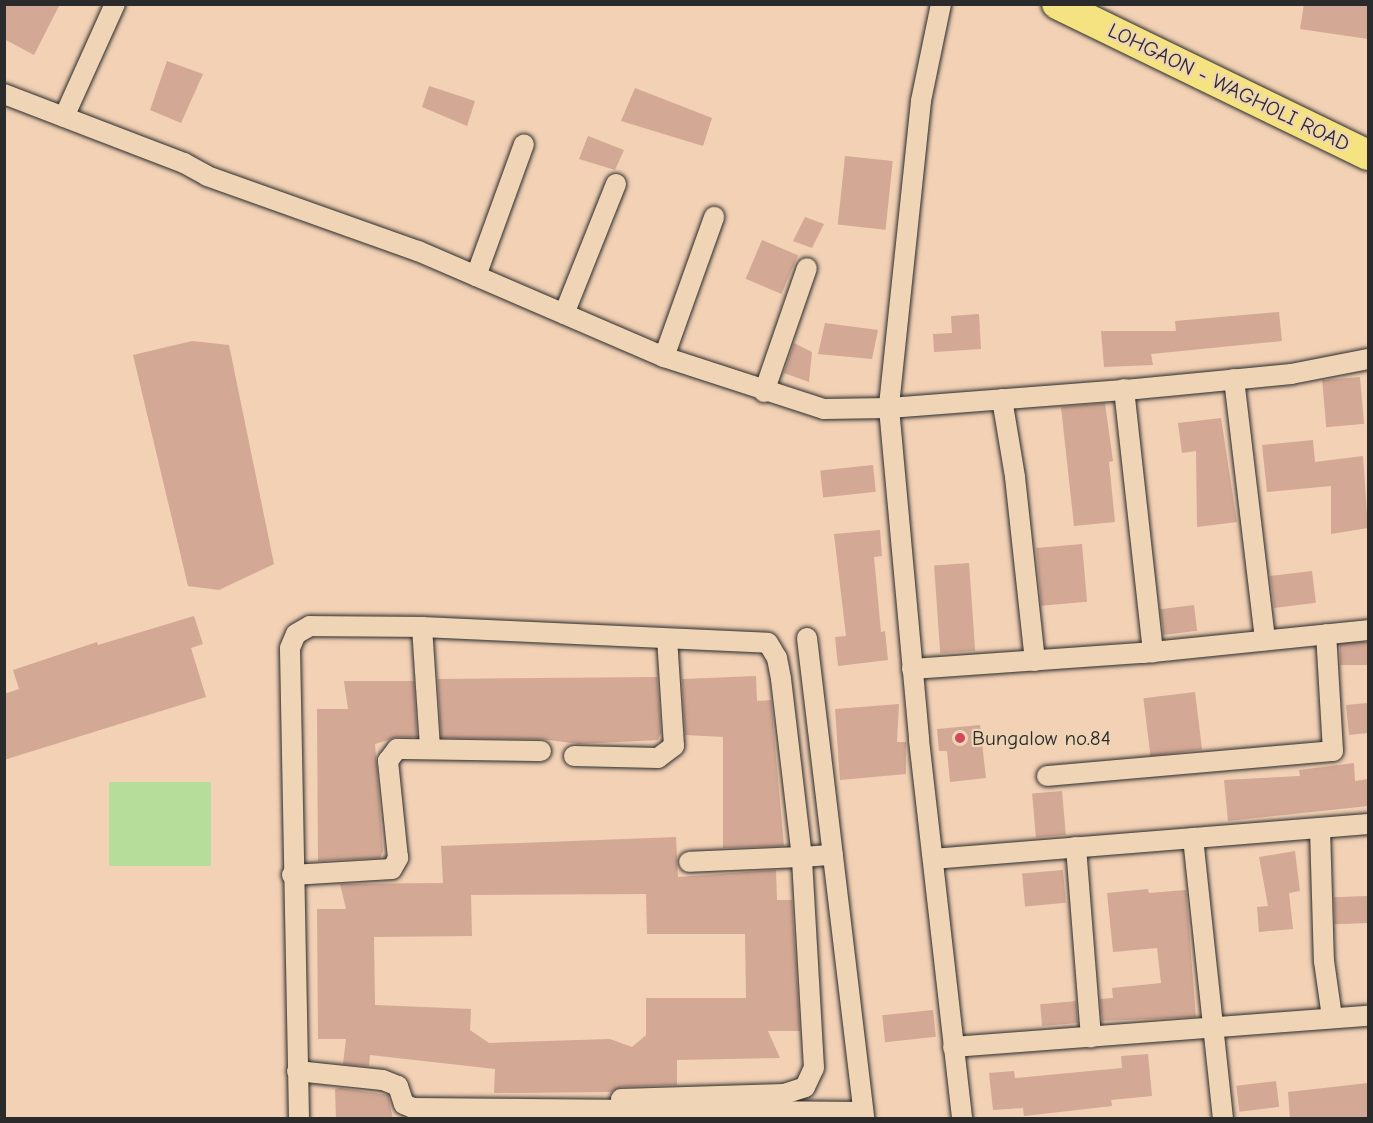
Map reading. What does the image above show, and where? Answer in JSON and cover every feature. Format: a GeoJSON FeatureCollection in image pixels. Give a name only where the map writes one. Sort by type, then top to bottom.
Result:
{"type":"FeatureCollection","features":[{"type":"Feature","properties":{"kind":"main road","name":"LOHGAON - WAGHOLI ROAD"},"geometry":{"type":"LineString","coordinates":[[1057,4],[1368,154]]}},
{"type":"Feature","properties":{"kind":"street"},"geometry":{"type":"LineString","coordinates":[[64,117],[115,4]]}},
{"type":"Feature","properties":{"kind":"street"},"geometry":{"type":"LineString","coordinates":[[940,4],[921,101],[889,408],[912,669],[962,1119]]}},
{"type":"Feature","properties":{"kind":"street"},"geometry":{"type":"LineString","coordinates":[[4,94],[184,163],[207,176],[418,251],[664,357],[764,392],[824,409],[889,408],[1124,390],[1291,374],[1368,359]]}},
{"type":"Feature","properties":{"kind":"street"},"geometry":{"type":"LineString","coordinates":[[476,276],[524,144]]}},
{"type":"Feature","properties":{"kind":"street"},"geometry":{"type":"LineString","coordinates":[[564,314],[616,184]]}},
{"type":"Feature","properties":{"kind":"street"},"geometry":{"type":"LineString","coordinates":[[664,357],[714,217]]}},
{"type":"Feature","properties":{"kind":"street"},"geometry":{"type":"LineString","coordinates":[[764,392],[807,268]]}},
{"type":"Feature","properties":{"kind":"street"},"geometry":{"type":"LineString","coordinates":[[1234,379],[1265,640]]}},
{"type":"Feature","properties":{"kind":"street"},"geometry":{"type":"LineString","coordinates":[[1124,390],[1153,652]]}},
{"type":"Feature","properties":{"kind":"street"},"geometry":{"type":"LineString","coordinates":[[1002,399],[1015,477],[1035,661]]}},
{"type":"Feature","properties":{"kind":"street"},"geometry":{"type":"LineString","coordinates":[[299,1119],[292,875],[290,648],[296,634],[310,626],[422,627],[768,643],[777,658],[781,680],[802,857],[814,1068],[805,1087],[784,1094],[597,1100]]}},
{"type":"Feature","properties":{"kind":"street"},"geometry":{"type":"LineString","coordinates":[[422,627],[430,748]]}},
{"type":"Feature","properties":{"kind":"street"},"geometry":{"type":"LineString","coordinates":[[912,669],[1153,652],[1368,630]]}},
{"type":"Feature","properties":{"kind":"street"},"geometry":{"type":"LineString","coordinates":[[1047,776],[1332,751],[1326,634]]}},
{"type":"Feature","properties":{"kind":"street"},"geometry":{"type":"LineString","coordinates":[[297,1071],[383,1080],[398,1086],[404,1104],[413,1108],[693,1116],[863,1115],[807,638]]}},
{"type":"Feature","properties":{"kind":"street"},"geometry":{"type":"LineString","coordinates":[[574,756],[658,758],[674,746],[667,639]]}},
{"type":"Feature","properties":{"kind":"street"},"geometry":{"type":"LineString","coordinates":[[292,875],[392,869],[398,858],[390,754],[398,749],[541,751]]}},
{"type":"Feature","properties":{"kind":"street"},"geometry":{"type":"LineString","coordinates":[[933,859],[1368,824]]}},
{"type":"Feature","properties":{"kind":"street"},"geometry":{"type":"LineString","coordinates":[[1320,829],[1324,961],[1332,1017]]}},
{"type":"Feature","properties":{"kind":"street"},"geometry":{"type":"LineString","coordinates":[[1193,838],[1216,1027],[1223,1119]]}},
{"type":"Feature","properties":{"kind":"street"},"geometry":{"type":"LineString","coordinates":[[1076,847],[1091,1036]]}},
{"type":"Feature","properties":{"kind":"street"},"geometry":{"type":"LineString","coordinates":[[689,862],[833,855]]}},
{"type":"Feature","properties":{"kind":"street"},"geometry":{"type":"LineString","coordinates":[[953,1047],[1368,1016]]}},
{"type":"Feature","properties":{"kind":"green space"},"geometry":{"type":"Polygon","coordinates":[[[109,782],[211,782],[211,866],[109,866],[109,782]]]}},
{"type":"Feature","properties":{"kind":"building"},"geometry":{"type":"Polygon","coordinates":[[[4,4],[60,4],[34,55],[4,39],[4,4]]]}},
{"type":"Feature","properties":{"kind":"building"},"geometry":{"type":"Polygon","coordinates":[[[1304,4],[1368,4],[1368,39],[1300,29],[1304,4]]]}},
{"type":"Feature","properties":{"kind":"building"},"geometry":{"type":"Polygon","coordinates":[[[167,61],[203,74],[181,123],[150,110],[167,61]]]}},
{"type":"Feature","properties":{"kind":"building"},"geometry":{"type":"Polygon","coordinates":[[[429,86],[475,101],[467,126],[422,107],[429,86]]]}},
{"type":"Feature","properties":{"kind":"building"},"geometry":{"type":"Polygon","coordinates":[[[635,88],[712,118],[703,146],[621,121],[635,88]]]}},
{"type":"Feature","properties":{"kind":"building"},"geometry":{"type":"Polygon","coordinates":[[[588,136],[624,150],[615,170],[579,159],[588,136]]]}},
{"type":"Feature","properties":{"kind":"building"},"geometry":{"type":"Polygon","coordinates":[[[845,156],[893,161],[886,230],[838,225],[845,156]]]}},
{"type":"Feature","properties":{"kind":"building"},"geometry":{"type":"Polygon","coordinates":[[[805,217],[824,224],[812,248],[793,241],[805,217]]]}},
{"type":"Feature","properties":{"kind":"building"},"geometry":{"type":"Polygon","coordinates":[[[762,240],[798,255],[781,294],[746,279],[762,240]]]}},
{"type":"Feature","properties":{"kind":"building"},"geometry":{"type":"Polygon","coordinates":[[[1279,312],[1282,341],[1151,354],[1153,365],[1104,367],[1101,331],[1176,331],[1175,321],[1279,312]]]}},
{"type":"Feature","properties":{"kind":"building"},"geometry":{"type":"Polygon","coordinates":[[[979,314],[981,349],[934,352],[933,334],[952,333],[951,316],[979,314]]]}},
{"type":"Feature","properties":{"kind":"building"},"geometry":{"type":"Polygon","coordinates":[[[825,323],[878,330],[872,359],[818,354],[825,323]]]}},
{"type":"Feature","properties":{"kind":"building"},"geometry":{"type":"Polygon","coordinates":[[[192,341],[229,345],[274,564],[219,590],[188,586],[133,355],[192,341]]]}},
{"type":"Feature","properties":{"kind":"building"},"geometry":{"type":"Polygon","coordinates":[[[794,343],[812,352],[809,382],[784,373],[794,343]]]}},
{"type":"Feature","properties":{"kind":"building"},"geometry":{"type":"Polygon","coordinates":[[[1360,377],[1364,424],[1326,427],[1322,380],[1360,377]]]}},
{"type":"Feature","properties":{"kind":"building"},"geometry":{"type":"Polygon","coordinates":[[[1105,403],[1113,461],[1109,462],[1115,522],[1074,526],[1061,407],[1105,403]]]}},
{"type":"Feature","properties":{"kind":"building"},"geometry":{"type":"Polygon","coordinates":[[[1221,418],[1237,522],[1197,527],[1196,451],[1182,453],[1178,423],[1221,418]]]}},
{"type":"Feature","properties":{"kind":"building"},"geometry":{"type":"Polygon","coordinates":[[[1313,440],[1315,462],[1363,456],[1368,528],[1331,534],[1331,486],[1267,492],[1262,445],[1313,440]]]}},
{"type":"Feature","properties":{"kind":"building"},"geometry":{"type":"Polygon","coordinates":[[[873,465],[876,492],[823,497],[820,471],[873,465]]]}},
{"type":"Feature","properties":{"kind":"building"},"geometry":{"type":"Polygon","coordinates":[[[880,530],[882,556],[874,557],[881,632],[885,631],[888,660],[838,666],[835,637],[846,636],[834,534],[880,530]]]}},
{"type":"Feature","properties":{"kind":"building"},"geometry":{"type":"Polygon","coordinates":[[[1082,544],[1087,602],[1041,606],[1036,548],[1082,544]]]}},
{"type":"Feature","properties":{"kind":"building"},"geometry":{"type":"Polygon","coordinates":[[[969,563],[975,651],[940,653],[934,565],[969,563]]]}},
{"type":"Feature","properties":{"kind":"building"},"geometry":{"type":"Polygon","coordinates":[[[1312,571],[1316,603],[1274,608],[1270,576],[1312,571]]]}},
{"type":"Feature","properties":{"kind":"building"},"geometry":{"type":"Polygon","coordinates":[[[1194,605],[1197,631],[1163,635],[1160,609],[1194,605]]]}},
{"type":"Feature","properties":{"kind":"building"},"geometry":{"type":"Polygon","coordinates":[[[194,616],[203,644],[191,648],[206,697],[4,760],[4,694],[19,689],[13,670],[97,642],[98,645],[194,616]]]}},
{"type":"Feature","properties":{"kind":"building"},"geometry":{"type":"Polygon","coordinates":[[[1340,642],[1368,642],[1368,665],[1340,665],[1340,642]]]}},
{"type":"Feature","properties":{"kind":"building"},"geometry":{"type":"Polygon","coordinates":[[[756,676],[757,701],[771,700],[784,846],[723,848],[723,737],[685,735],[682,679],[756,676]]]}},
{"type":"Feature","properties":{"kind":"building"},"geometry":{"type":"Polygon","coordinates":[[[657,677],[661,733],[658,740],[579,744],[541,739],[441,738],[438,679],[657,677]]]}},
{"type":"Feature","properties":{"kind":"building"},"geometry":{"type":"Polygon","coordinates":[[[344,681],[414,681],[417,737],[397,737],[375,744],[383,851],[380,858],[318,861],[317,709],[348,709],[344,681]]]}},
{"type":"Feature","properties":{"kind":"building"},"geometry":{"type":"Polygon","coordinates":[[[1195,692],[1202,750],[1150,756],[1143,698],[1195,692]]]}},
{"type":"Feature","properties":{"kind":"building"},"geometry":{"type":"Polygon","coordinates":[[[1368,703],[1368,733],[1349,735],[1346,705],[1368,703]]]}},
{"type":"Feature","properties":{"kind":"building"},"geometry":{"type":"Polygon","coordinates":[[[899,704],[897,742],[906,742],[906,774],[840,780],[835,709],[899,704]]]}},
{"type":"Feature","properties":{"kind":"building"},"geometry":{"type":"Polygon","coordinates":[[[980,725],[986,778],[950,782],[947,751],[939,751],[937,729],[980,725]]]}},
{"type":"Feature","properties":{"kind":"building"},"geometry":{"type":"Polygon","coordinates":[[[1354,763],[1355,781],[1368,779],[1368,806],[1228,821],[1224,780],[1300,776],[1299,770],[1354,763]]]}},
{"type":"Feature","properties":{"kind":"building"},"geometry":{"type":"Polygon","coordinates":[[[1062,791],[1066,835],[1036,837],[1032,794],[1062,791]]]}},
{"type":"Feature","properties":{"kind":"building"},"geometry":{"type":"Polygon","coordinates":[[[676,837],[678,877],[776,870],[777,900],[792,900],[800,1031],[768,1031],[780,1058],[677,1060],[677,1085],[621,1087],[611,1092],[494,1093],[495,1069],[370,1055],[369,1066],[343,1064],[346,1039],[318,1039],[317,909],[346,909],[340,884],[443,883],[441,846],[676,837]],[[646,894],[471,895],[472,936],[374,937],[375,1005],[471,1009],[470,1030],[489,1043],[610,1039],[632,1047],[646,1035],[646,998],[746,998],[745,934],[647,934],[646,894]]]}},
{"type":"Feature","properties":{"kind":"building"},"geometry":{"type":"Polygon","coordinates":[[[1295,851],[1300,891],[1289,893],[1293,929],[1259,932],[1257,907],[1268,906],[1259,857],[1295,851]]]}},
{"type":"Feature","properties":{"kind":"building"},"geometry":{"type":"Polygon","coordinates":[[[1063,870],[1066,903],[1025,906],[1022,874],[1063,870]]]}},
{"type":"Feature","properties":{"kind":"building"},"geometry":{"type":"Polygon","coordinates":[[[1148,889],[1149,893],[1186,890],[1196,1017],[1102,1021],[1100,999],[1113,998],[1112,988],[1161,983],[1157,948],[1113,952],[1107,893],[1148,889]]]}},
{"type":"Feature","properties":{"kind":"building"},"geometry":{"type":"Polygon","coordinates":[[[1367,896],[1368,923],[1335,924],[1334,897],[1367,896]]]}},
{"type":"Feature","properties":{"kind":"building"},"geometry":{"type":"Polygon","coordinates":[[[1076,1001],[1078,1023],[1042,1026],[1040,1004],[1076,1001]]]}},
{"type":"Feature","properties":{"kind":"building"},"geometry":{"type":"Polygon","coordinates":[[[933,1010],[936,1037],[885,1042],[882,1015],[933,1010]]]}},
{"type":"Feature","properties":{"kind":"building"},"geometry":{"type":"Polygon","coordinates":[[[1148,1054],[1152,1096],[1111,1100],[1112,1106],[1024,1116],[1023,1108],[993,1110],[989,1073],[1014,1071],[1015,1078],[1122,1068],[1121,1056],[1148,1054]]]}},
{"type":"Feature","properties":{"kind":"building"},"geometry":{"type":"Polygon","coordinates":[[[1276,1081],[1279,1107],[1239,1112],[1236,1086],[1276,1081]]]}},
{"type":"Feature","properties":{"kind":"building"},"geometry":{"type":"Polygon","coordinates":[[[1368,1083],[1368,1119],[1290,1119],[1288,1092],[1368,1083]]]}},
{"type":"Feature","properties":{"kind":"building"},"geometry":{"type":"Polygon","coordinates":[[[335,1089],[388,1095],[393,1119],[336,1119],[335,1089]]]}},
{"type":"Feature","properties":{"kind":"place","name":"Bungalow no.84"},"geometry":{"type":"Point","coordinates":[960,738]}}]}
